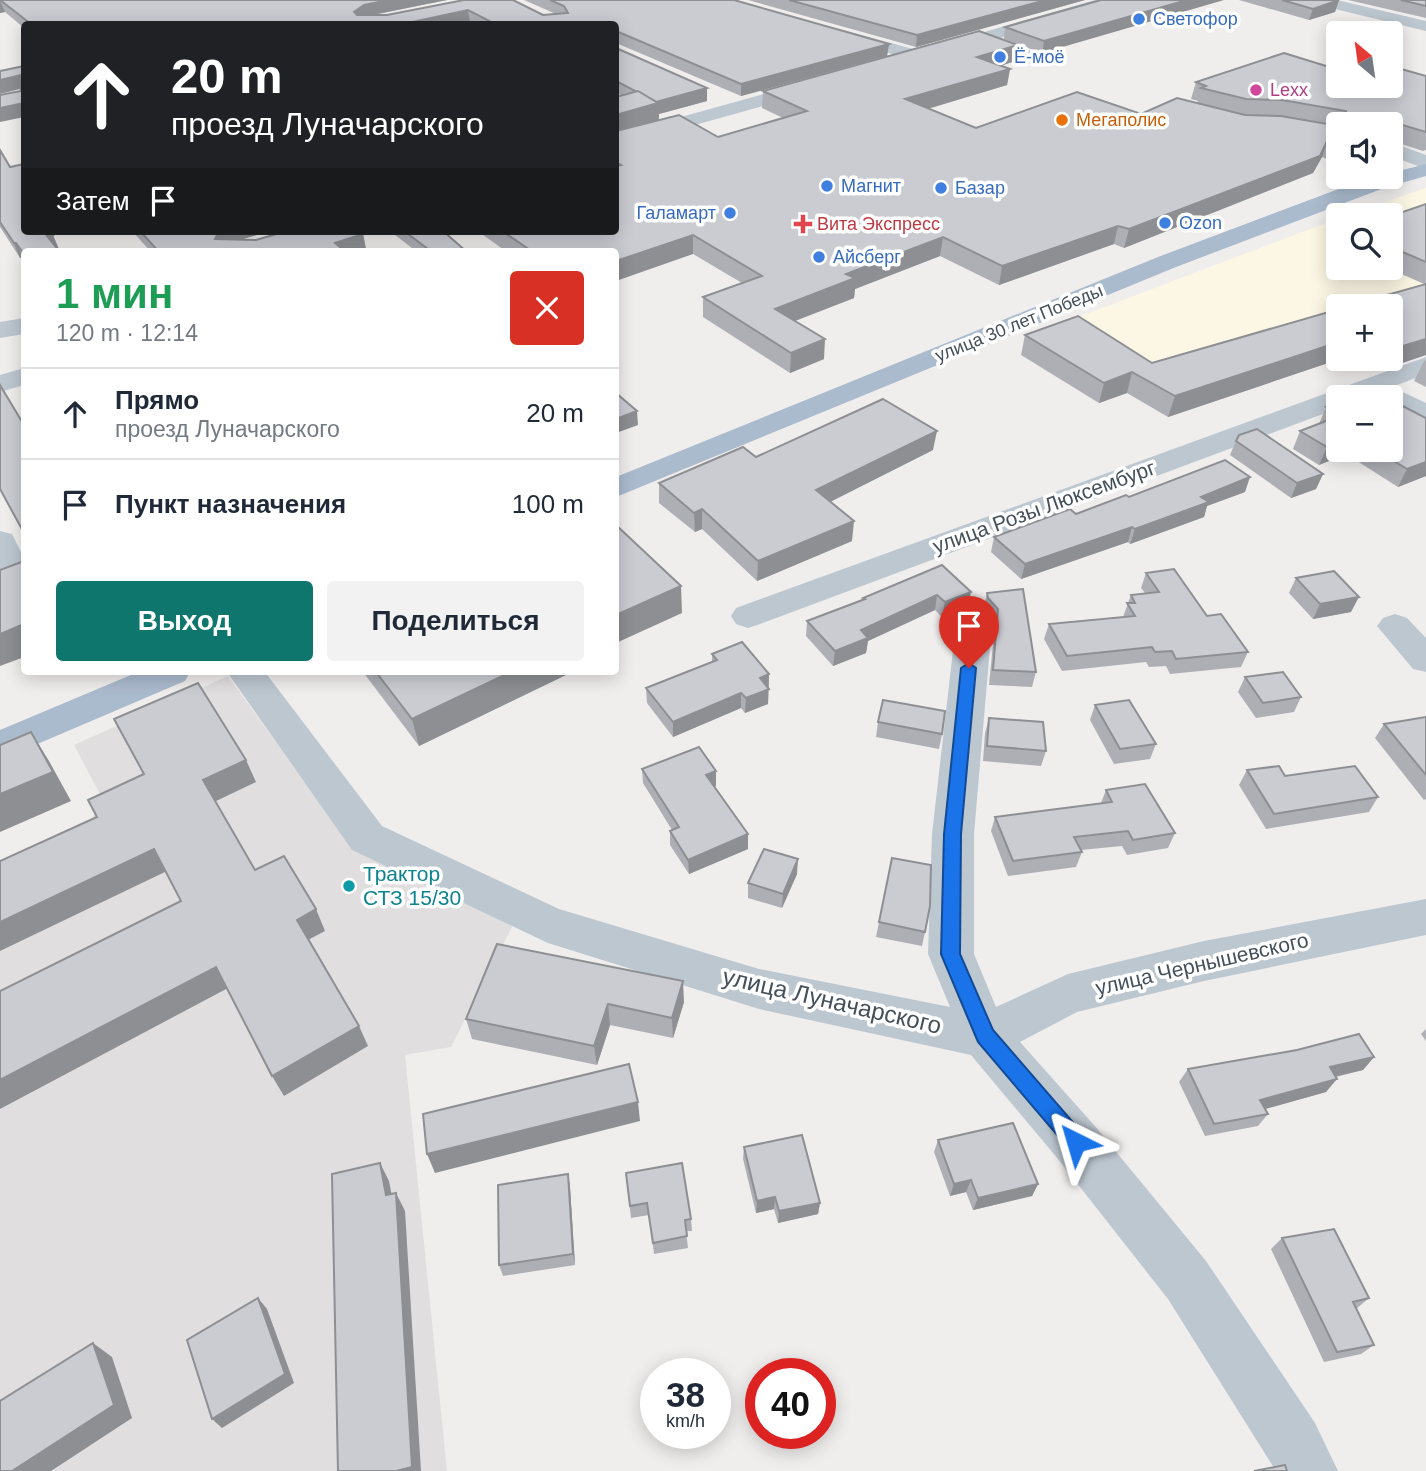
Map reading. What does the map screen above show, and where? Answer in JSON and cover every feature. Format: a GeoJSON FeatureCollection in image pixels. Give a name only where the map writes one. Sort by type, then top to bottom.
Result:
{"type":"FeatureCollection","features":[{"type":"Feature","properties":{"kind":"main road","name":"улица 30 лет Победы"},"geometry":{"type":"LineString","coordinates":[[619,487],[1167,261],[1376,183],[1426,170]]}},
{"type":"Feature","properties":{"kind":"main road"},"geometry":{"type":"LineString","coordinates":[[0,746],[165,675]]}},
{"type":"Feature","properties":{"kind":"street"},"geometry":{"type":"LineString","coordinates":[[880,67],[1112,0]]}},
{"type":"Feature","properties":{"kind":"street"},"geometry":{"type":"LineString","coordinates":[[1316,0],[1426,26]]}},
{"type":"Feature","properties":{"kind":"street"},"geometry":{"type":"LineString","coordinates":[[1348,7],[1373,0]]}},
{"type":"Feature","properties":{"kind":"street"},"geometry":{"type":"LineString","coordinates":[[826,30],[918,57]]}},
{"type":"Feature","properties":{"kind":"street"},"geometry":{"type":"LineString","coordinates":[[980,39],[1038,60]]}},
{"type":"Feature","properties":{"kind":"street"},"geometry":{"type":"LineString","coordinates":[[619,154],[740,106],[829,81]]}},
{"type":"Feature","properties":{"kind":"street"},"geometry":{"type":"LineString","coordinates":[[715,95],[740,106]]}},
{"type":"Feature","properties":{"kind":"street"},"geometry":{"type":"LineString","coordinates":[[1403,153],[1426,163]]}},
{"type":"Feature","properties":{"kind":"street","name":"улица Розы Люксембург"},"geometry":{"type":"LineString","coordinates":[[1374,385],[1426,365]]}},
{"type":"Feature","properties":{"kind":"street"},"geometry":{"type":"LineString","coordinates":[[0,384],[21,377]]}},
{"type":"Feature","properties":{"kind":"street","name":"улица Розы Люксембург"},"geometry":{"type":"LineString","coordinates":[[748,616],[1326,403]]}},
{"type":"Feature","properties":{"kind":"street"},"geometry":{"type":"LineString","coordinates":[[1403,403],[1426,414]]}},
{"type":"Feature","properties":{"kind":"street"},"geometry":{"type":"LineString","coordinates":[[0,541],[18,580],[0,586]]}},
{"type":"Feature","properties":{"kind":"street"},"geometry":{"type":"LineString","coordinates":[[974,624],[953,834],[951,954],[985,1036],[1076,1142],[1187,1280],[1294,1444],[1308,1471]]}},
{"type":"Feature","properties":{"kind":"street"},"geometry":{"type":"LineString","coordinates":[[1395,626],[1426,660]]}},
{"type":"Feature","properties":{"kind":"street","name":"улица Луначарского"},"geometry":{"type":"LineString","coordinates":[[247,675],[367,838],[548,924],[759,989],[985,1036]]}},
{"type":"Feature","properties":{"kind":"street","name":"улица Чернышевского"},"geometry":{"type":"LineString","coordinates":[[985,1036],[1068,994],[1204,961],[1426,916]]}},
{"type":"Feature","properties":{"kind":"shaded area"},"geometry":{"type":"Polygon","coordinates":[[[1426,188],[1426,302],[1403,305],[1403,294],[1326,294],[1326,333],[1157,385],[1060,324],[1326,223],[1326,280],[1403,280],[1403,203],[1382,203],[1426,188]]]}},
{"type":"Feature","properties":{"kind":"shaded area"},"geometry":{"type":"Polygon","coordinates":[[[228,676],[353,849],[514,923],[451,1047],[405,1055],[447,1471],[0,1471],[0,872],[79,835],[104,802],[74,745],[228,676]]]}},
{"type":"Feature","properties":{"kind":"building"},"geometry":{"type":"Polygon","coordinates":[[[0,0],[389,0],[364,5],[354,12],[357,15],[387,15],[464,0],[513,0],[543,15],[568,13],[564,6],[550,0],[734,0],[889,44],[741,84],[619,32],[619,21],[489,21],[468,10],[417,21],[27,21],[0,0]]]}},
{"type":"Feature","properties":{"kind":"building"},"geometry":{"type":"Polygon","coordinates":[[[789,0],[1046,0],[917,35],[789,0]]]}},
{"type":"Feature","properties":{"kind":"building"},"geometry":{"type":"Polygon","coordinates":[[[1101,0],[1187,0],[1044,41],[1005,27],[1101,0]]]}},
{"type":"Feature","properties":{"kind":"building"},"geometry":{"type":"Polygon","coordinates":[[[1282,0],[1339,0],[1313,9],[1282,0]]]}},
{"type":"Feature","properties":{"kind":"building"},"geometry":{"type":"Polygon","coordinates":[[[1401,0],[1426,0],[1426,6],[1401,0]]]}},
{"type":"Feature","properties":{"kind":"building"},"geometry":{"type":"Polygon","coordinates":[[[979,31],[1018,45],[977,57],[1010,69],[905,99],[976,128],[1077,92],[1141,114],[1177,98],[1245,115],[1281,116],[1326,124],[1326,143],[1320,156],[1129,229],[1118,226],[1002,266],[943,237],[846,274],[855,278],[775,309],[825,339],[791,353],[703,297],[762,276],[693,235],[619,260],[619,248],[527,248],[508,235],[619,235],[619,130],[679,115],[718,137],[807,111],[763,91],[979,31]]]}},
{"type":"Feature","properties":{"kind":"building"},"geometry":{"type":"Polygon","coordinates":[[[619,49],[707,88],[656,102],[619,83],[619,49]]]}},
{"type":"Feature","properties":{"kind":"building"},"geometry":{"type":"Polygon","coordinates":[[[1284,53],[1326,66],[1326,98],[1404,98],[1404,70],[1426,76],[1426,132],[1403,125],[1403,112],[1346,112],[1282,100],[1246,99],[1201,88],[1206,86],[1196,82],[1284,53]]]}},
{"type":"Feature","properties":{"kind":"building"},"geometry":{"type":"Polygon","coordinates":[[[21,67],[21,75],[0,80],[0,71],[21,67]]]}},
{"type":"Feature","properties":{"kind":"building"},"geometry":{"type":"Polygon","coordinates":[[[21,91],[21,104],[0,108],[0,95],[21,91]]]}},
{"type":"Feature","properties":{"kind":"building"},"geometry":{"type":"Polygon","coordinates":[[[638,91],[658,103],[619,114],[619,96],[638,91]]]}},
{"type":"Feature","properties":{"kind":"building"},"geometry":{"type":"Polygon","coordinates":[[[0,150],[10,167],[21,165],[21,235],[53,235],[47,236],[57,248],[21,250],[0,222],[0,150]]]}},
{"type":"Feature","properties":{"kind":"building"},"geometry":{"type":"Polygon","coordinates":[[[1426,204],[1426,262],[1403,252],[1403,212],[1426,204]]]}},
{"type":"Feature","properties":{"kind":"building"},"geometry":{"type":"Polygon","coordinates":[[[144,235],[217,235],[215,239],[256,240],[273,235],[360,235],[335,243],[341,248],[155,248],[144,235]]]}},
{"type":"Feature","properties":{"kind":"building"},"geometry":{"type":"Polygon","coordinates":[[[409,235],[448,235],[462,248],[427,248],[409,235]]]}},
{"type":"Feature","properties":{"kind":"building"},"geometry":{"type":"Polygon","coordinates":[[[1426,284],[1426,339],[1403,346],[1403,294],[1391,294],[1426,284]]]}},
{"type":"Feature","properties":{"kind":"building"},"geometry":{"type":"Polygon","coordinates":[[[1326,313],[1326,346],[1175,396],[1132,372],[1104,383],[1025,335],[1078,316],[1152,363],[1326,313]]]}},
{"type":"Feature","properties":{"kind":"building"},"geometry":{"type":"Polygon","coordinates":[[[0,385],[21,420],[21,528],[0,489],[0,385]]]}},
{"type":"Feature","properties":{"kind":"building"},"geometry":{"type":"Polygon","coordinates":[[[619,396],[637,411],[619,418],[619,396]]]}},
{"type":"Feature","properties":{"kind":"building"},"geometry":{"type":"Polygon","coordinates":[[[883,399],[937,431],[816,490],[854,521],[758,561],[702,509],[694,513],[659,483],[743,447],[756,457],[883,399]]]}},
{"type":"Feature","properties":{"kind":"building"},"geometry":{"type":"Polygon","coordinates":[[[1403,406],[1426,418],[1426,462],[1407,469],[1396,462],[1403,462],[1403,406]]]}},
{"type":"Feature","properties":{"kind":"building"},"geometry":{"type":"Polygon","coordinates":[[[1326,421],[1326,446],[1300,431],[1326,421]]]}},
{"type":"Feature","properties":{"kind":"building"},"geometry":{"type":"Polygon","coordinates":[[[1257,429],[1323,474],[1297,483],[1236,441],[1239,435],[1257,429]]]}},
{"type":"Feature","properties":{"kind":"building"},"geometry":{"type":"Polygon","coordinates":[[[1225,460],[1250,477],[1201,497],[1209,502],[1135,529],[1132,527],[1025,564],[994,537],[1070,509],[1076,514],[1126,495],[1129,497],[1225,460]]]}},
{"type":"Feature","properties":{"kind":"building"},"geometry":{"type":"Polygon","coordinates":[[[619,528],[681,586],[619,614],[619,528]]]}},
{"type":"Feature","properties":{"kind":"building"},"geometry":{"type":"Polygon","coordinates":[[[21,562],[21,625],[0,634],[0,570],[21,562]]]}},
{"type":"Feature","properties":{"kind":"building"},"geometry":{"type":"Polygon","coordinates":[[[942,565],[971,592],[945,602],[937,595],[861,630],[868,638],[835,651],[807,621],[865,599],[863,598],[942,565]]]}},
{"type":"Feature","properties":{"kind":"building"},"geometry":{"type":"Polygon","coordinates":[[[1174,569],[1207,616],[1221,614],[1248,652],[1176,659],[1172,651],[1155,652],[1152,647],[1067,656],[1049,624],[1135,616],[1127,603],[1135,603],[1131,595],[1159,592],[1146,573],[1174,569]]]}},
{"type":"Feature","properties":{"kind":"building"},"geometry":{"type":"Polygon","coordinates":[[[1334,571],[1359,597],[1320,604],[1296,578],[1334,571]]]}},
{"type":"Feature","properties":{"kind":"building"},"geometry":{"type":"Polygon","coordinates":[[[1023,589],[1036,672],[993,670],[998,609],[987,593],[1023,589]]]}},
{"type":"Feature","properties":{"kind":"building"},"geometry":{"type":"Polygon","coordinates":[[[742,642],[769,674],[760,678],[769,689],[746,698],[741,693],[673,722],[646,688],[717,660],[712,654],[742,642]]]}},
{"type":"Feature","properties":{"kind":"building"},"geometry":{"type":"Polygon","coordinates":[[[1283,672],[1301,697],[1263,703],[1245,677],[1283,672]]]}},
{"type":"Feature","properties":{"kind":"building"},"geometry":{"type":"Polygon","coordinates":[[[378,675],[505,675],[412,719],[378,675]]]}},
{"type":"Feature","properties":{"kind":"building"},"geometry":{"type":"Polygon","coordinates":[[[198,683],[246,760],[203,780],[255,870],[284,856],[316,909],[297,920],[359,1026],[272,1076],[216,967],[0,1080],[0,991],[181,901],[154,849],[0,922],[0,861],[97,817],[88,800],[144,774],[114,719],[198,683]]]}},
{"type":"Feature","properties":{"kind":"building"},"geometry":{"type":"Polygon","coordinates":[[[883,700],[945,711],[942,734],[878,722],[883,700]]]}},
{"type":"Feature","properties":{"kind":"building"},"geometry":{"type":"Polygon","coordinates":[[[1129,700],[1156,744],[1120,749],[1095,705],[1129,700]]]}},
{"type":"Feature","properties":{"kind":"building"},"geometry":{"type":"Polygon","coordinates":[[[1426,717],[1426,775],[1384,724],[1426,717]]]}},
{"type":"Feature","properties":{"kind":"building"},"geometry":{"type":"Polygon","coordinates":[[[989,718],[1043,722],[1046,751],[987,746],[989,718]]]}},
{"type":"Feature","properties":{"kind":"building"},"geometry":{"type":"Polygon","coordinates":[[[31,732],[53,772],[0,794],[0,745],[31,732]]]}},
{"type":"Feature","properties":{"kind":"building"},"geometry":{"type":"Polygon","coordinates":[[[699,747],[716,771],[706,775],[748,834],[688,860],[670,831],[679,827],[642,769],[699,747]]]}},
{"type":"Feature","properties":{"kind":"building"},"geometry":{"type":"Polygon","coordinates":[[[1279,766],[1285,776],[1355,766],[1378,797],[1274,814],[1247,770],[1279,766]]]}},
{"type":"Feature","properties":{"kind":"building"},"geometry":{"type":"Polygon","coordinates":[[[1145,784],[1175,833],[1133,840],[1128,831],[1074,837],[1082,852],[1013,861],[995,817],[1112,802],[1106,790],[1145,784]]]}},
{"type":"Feature","properties":{"kind":"building"},"geometry":{"type":"Polygon","coordinates":[[[764,849],[798,859],[783,894],[748,883],[764,849]]]}},
{"type":"Feature","properties":{"kind":"building"},"geometry":{"type":"Polygon","coordinates":[[[892,858],[931,865],[930,906],[925,932],[879,922],[892,858]]]}},
{"type":"Feature","properties":{"kind":"building"},"geometry":{"type":"Polygon","coordinates":[[[497,944],[683,981],[672,1018],[608,1004],[594,1046],[466,1019],[497,944]]]}},
{"type":"Feature","properties":{"kind":"building"},"geometry":{"type":"Polygon","coordinates":[[[1359,1034],[1374,1057],[1330,1067],[1337,1079],[1260,1100],[1268,1114],[1214,1124],[1188,1069],[1297,1050],[1359,1034]]]}},
{"type":"Feature","properties":{"kind":"building"},"geometry":{"type":"Polygon","coordinates":[[[629,1064],[638,1102],[427,1154],[423,1114],[629,1064]]]}},
{"type":"Feature","properties":{"kind":"building"},"geometry":{"type":"Polygon","coordinates":[[[1013,1123],[1038,1184],[978,1198],[971,1180],[954,1184],[938,1140],[1013,1123]]]}},
{"type":"Feature","properties":{"kind":"building"},"geometry":{"type":"Polygon","coordinates":[[[802,1135],[820,1203],[779,1211],[775,1197],[757,1201],[744,1147],[802,1135]]]}},
{"type":"Feature","properties":{"kind":"building"},"geometry":{"type":"Polygon","coordinates":[[[380,1163],[386,1195],[396,1193],[412,1467],[396,1471],[338,1471],[332,1174],[380,1163]]]}},
{"type":"Feature","properties":{"kind":"building"},"geometry":{"type":"Polygon","coordinates":[[[682,1163],[691,1219],[685,1220],[687,1236],[653,1243],[647,1203],[630,1206],[626,1173],[682,1163]]]}},
{"type":"Feature","properties":{"kind":"building"},"geometry":{"type":"Polygon","coordinates":[[[568,1174],[573,1254],[499,1265],[498,1185],[568,1174]]]}},
{"type":"Feature","properties":{"kind":"building"},"geometry":{"type":"Polygon","coordinates":[[[1334,1229],[1369,1298],[1353,1302],[1374,1345],[1337,1352],[1282,1238],[1334,1229]]]}},
{"type":"Feature","properties":{"kind":"building"},"geometry":{"type":"Polygon","coordinates":[[[258,1298],[285,1374],[212,1419],[187,1340],[258,1298]]]}},
{"type":"Feature","properties":{"kind":"building"},"geometry":{"type":"Polygon","coordinates":[[[93,1343],[114,1405],[12,1471],[0,1471],[0,1401],[93,1343]]]}},
{"type":"Feature","properties":{"kind":"building"},"geometry":{"type":"Polygon","coordinates":[[[1285,1465],[1287,1471],[1254,1471],[1285,1465]]]}},
{"type":"Feature","properties":{"kind":"place","name":"Светофор"},"geometry":{"type":"Point","coordinates":[1139,19]}},
{"type":"Feature","properties":{"kind":"place","name":"Ё-моё"},"geometry":{"type":"Point","coordinates":[1000,57]}},
{"type":"Feature","properties":{"kind":"place","name":"Lexx"},"geometry":{"type":"Point","coordinates":[1256,90]}},
{"type":"Feature","properties":{"kind":"place","name":"Мегаполис"},"geometry":{"type":"Point","coordinates":[1062,120]}},
{"type":"Feature","properties":{"kind":"place","name":"Магнит"},"geometry":{"type":"Point","coordinates":[827,186]}},
{"type":"Feature","properties":{"kind":"place","name":"Базар"},"geometry":{"type":"Point","coordinates":[941,188]}},
{"type":"Feature","properties":{"kind":"place","name":"Галамарт"},"geometry":{"type":"Point","coordinates":[730,213]}},
{"type":"Feature","properties":{"kind":"place","name":"Ozon"},"geometry":{"type":"Point","coordinates":[1165,223]}},
{"type":"Feature","properties":{"kind":"place","name":"Вита Экспресс"},"geometry":{"type":"Point","coordinates":[803,224]}},
{"type":"Feature","properties":{"kind":"place","name":"Айсберг"},"geometry":{"type":"Point","coordinates":[819,257]}},
{"type":"Feature","properties":{"kind":"place","name":"Трактор СТЗ 15/30"},"geometry":{"type":"Point","coordinates":[349,886]}},
{"type":"Feature","properties":{"kind":"route"},"geometry":{"type":"LineString","coordinates":[[969,668],[953,834],[951,954],[985,1036],[1076,1142]]}}]}
